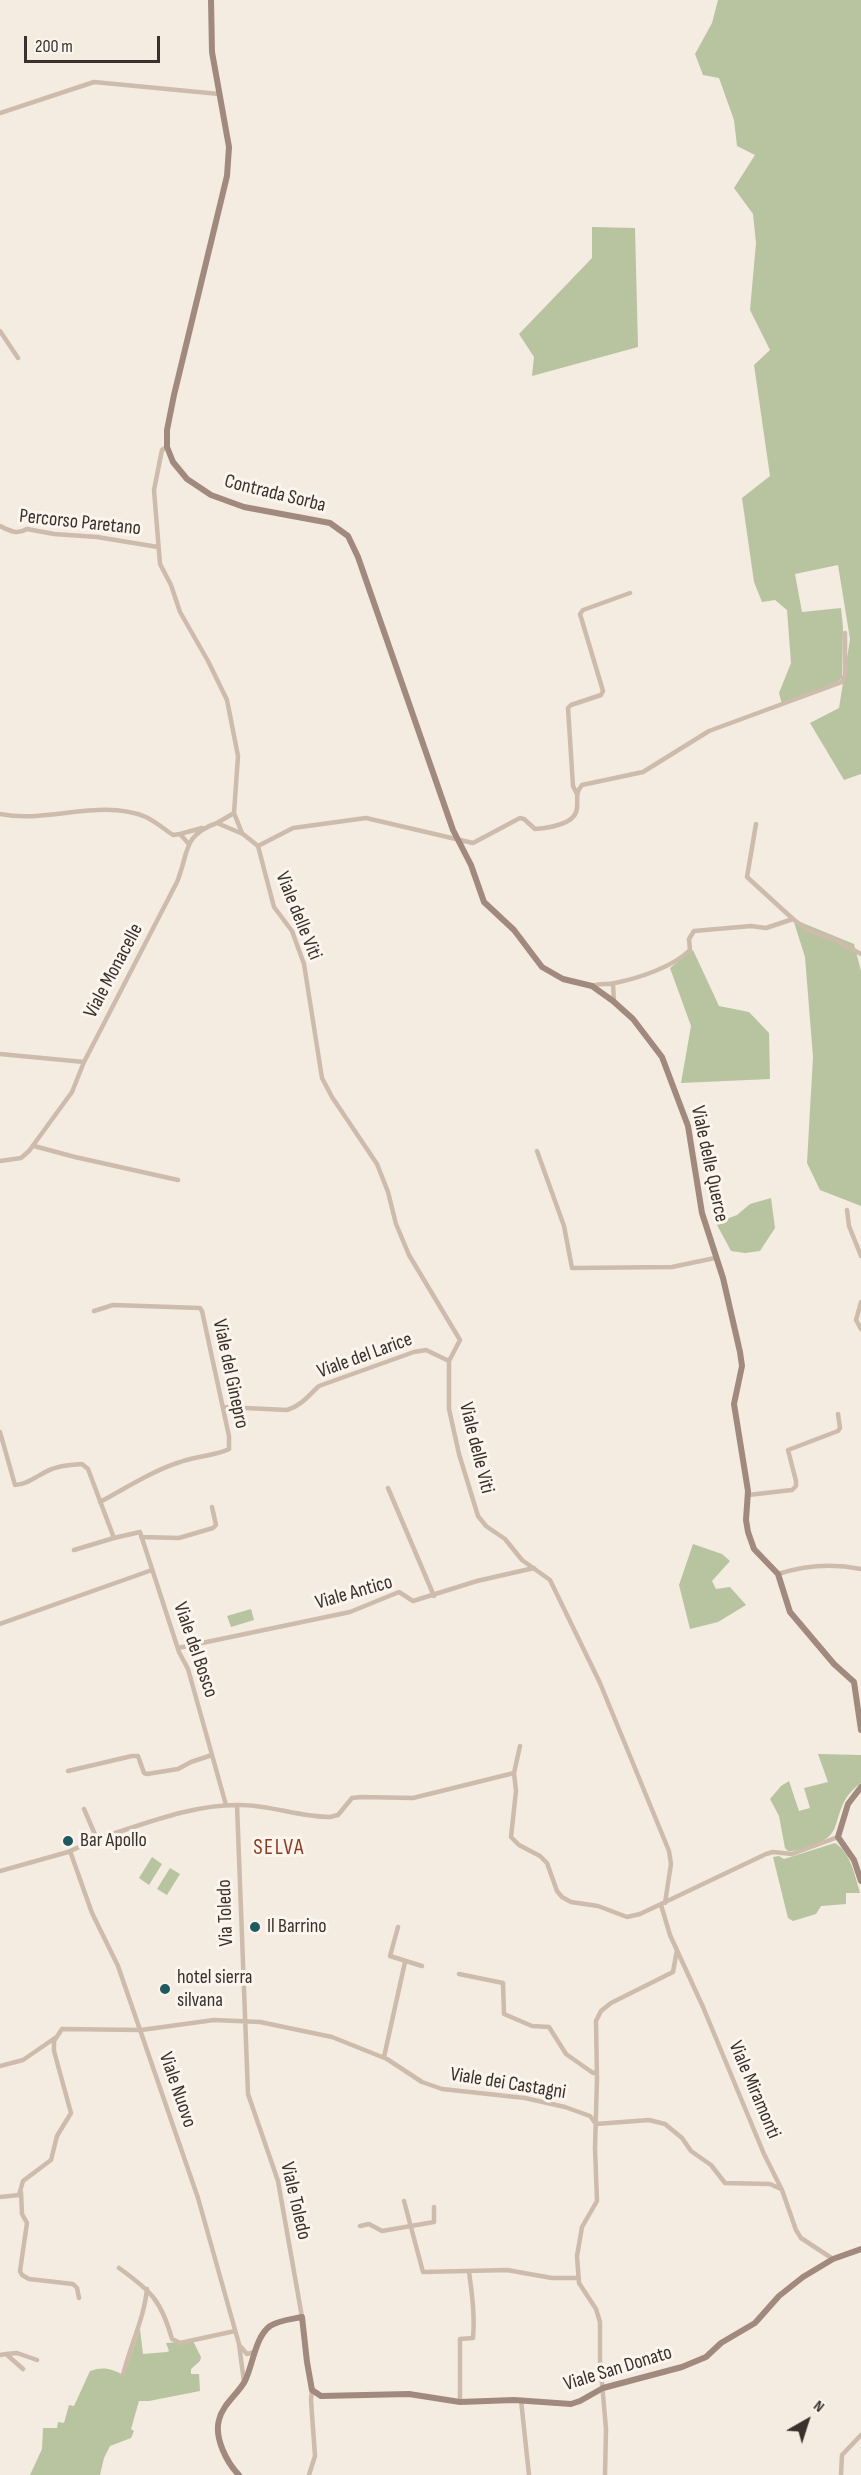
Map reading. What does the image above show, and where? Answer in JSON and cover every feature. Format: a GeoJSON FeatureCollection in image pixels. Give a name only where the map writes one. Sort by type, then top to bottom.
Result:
{"type":"FeatureCollection","features":[{"type":"Feature","properties":{"kind":"street"},"geometry":{"type":"LineString","coordinates":[[211,0],[212,52],[229,147],[227,176],[174,395],[167,430],[167,447],[162,450],[154,490],[160,564],[171,585],[180,612],[227,700],[238,756],[234,813],[243,834]]}},
{"type":"Feature","properties":{"kind":"street"},"geometry":{"type":"LineString","coordinates":[[0,113],[94,82],[219,94]]}},
{"type":"Feature","properties":{"kind":"street"},"geometry":{"type":"LineString","coordinates":[[0,331],[18,358]]}},
{"type":"Feature","properties":{"kind":"street","name":"Contrada Sorba"},"geometry":{"type":"LineString","coordinates":[[167,447],[173,462],[187,479],[211,495],[244,507],[330,523],[348,536],[358,557],[457,839]]}},
{"type":"Feature","properties":{"kind":"street","name":"Percorso Paretano"},"geometry":{"type":"LineString","coordinates":[[0,526],[15,533],[21,533],[27,529],[158,547]]}},
{"type":"Feature","properties":{"kind":"street"},"geometry":{"type":"LineString","coordinates":[[218,823],[243,834],[258,846],[293,828],[366,818],[472,843],[520,818],[535,830],[568,821],[577,811],[577,794],[573,786],[568,708],[601,695],[603,691],[580,614],[583,610],[630,593]]}},
{"type":"Feature","properties":{"kind":"street"},"geometry":{"type":"LineString","coordinates":[[577,794],[582,785],[643,772],[709,731],[842,682],[845,675],[845,633]]}},
{"type":"Feature","properties":{"kind":"street"},"geometry":{"type":"LineString","coordinates":[[0,814],[29,816],[95,810],[114,811],[144,817],[173,835],[218,823],[234,813]]}},
{"type":"Feature","properties":{"kind":"street"},"geometry":{"type":"LineString","coordinates":[[756,824],[747,878],[807,930],[836,940],[861,954]]}},
{"type":"Feature","properties":{"kind":"street"},"geometry":{"type":"LineString","coordinates":[[180,834],[188,843],[204,828]]}},
{"type":"Feature","properties":{"kind":"street","name":"Viale delle Querce"},"geometry":{"type":"LineString","coordinates":[[457,839],[471,865],[483,902],[518,934],[542,967],[563,979],[592,986],[614,1002],[633,1019],[662,1057],[688,1126],[702,1213],[723,1278],[740,1352],[742,1366],[734,1404],[748,1495],[746,1520],[754,1549],[778,1574],[790,1612],[834,1664],[854,1682],[861,1730]]}},
{"type":"Feature","properties":{"kind":"street","name":"Viale Monacelle"},"geometry":{"type":"LineString","coordinates":[[0,1161],[21,1158],[34,1146],[72,1092],[84,1062],[177,882],[183,869],[188,843]]}},
{"type":"Feature","properties":{"kind":"street","name":"Viale delle Viti"},"geometry":{"type":"LineString","coordinates":[[258,846],[274,907],[292,931],[304,964],[322,1078],[332,1097],[377,1164],[388,1192],[396,1224],[409,1255],[458,1335],[459,1344],[449,1361],[449,1409],[459,1454],[478,1516],[486,1526],[505,1539],[522,1560],[550,1580],[568,1614],[600,1683],[669,1851],[671,1864],[663,1904]]}},
{"type":"Feature","properties":{"kind":"street"},"geometry":{"type":"LineString","coordinates":[[592,986],[613,984],[641,975],[684,956],[690,950],[689,939],[694,931],[751,926],[766,928],[793,918]]}},
{"type":"Feature","properties":{"kind":"street"},"geometry":{"type":"LineString","coordinates":[[613,984],[614,1002]]}},
{"type":"Feature","properties":{"kind":"street"},"geometry":{"type":"LineString","coordinates":[[0,1054],[84,1062]]}},
{"type":"Feature","properties":{"kind":"street"},"geometry":{"type":"LineString","coordinates":[[34,1146],[178,1180]]}},
{"type":"Feature","properties":{"kind":"street"},"geometry":{"type":"LineString","coordinates":[[537,1150],[564,1227],[572,1268],[672,1267],[715,1258]]}},
{"type":"Feature","properties":{"kind":"street"},"geometry":{"type":"LineString","coordinates":[[847,1210],[849,1226],[861,1256]]}},
{"type":"Feature","properties":{"kind":"street"},"geometry":{"type":"LineString","coordinates":[[861,1302],[856,1320],[861,1329]]}},
{"type":"Feature","properties":{"kind":"street","name":"Viale del Ginepro"},"geometry":{"type":"LineString","coordinates":[[94,1311],[113,1305],[200,1308],[224,1407],[229,1449],[202,1455],[160,1470],[100,1502]]}},
{"type":"Feature","properties":{"kind":"street","name":"Viale del Larice"},"geometry":{"type":"LineString","coordinates":[[224,1407],[287,1410],[294,1408],[311,1396],[319,1386],[414,1352],[426,1350],[449,1361]]}},
{"type":"Feature","properties":{"kind":"street"},"geometry":{"type":"LineString","coordinates":[[748,1495],[792,1490],[796,1486],[796,1481],[788,1450],[838,1431],[840,1428],[838,1414]]}},
{"type":"Feature","properties":{"kind":"street"},"geometry":{"type":"LineString","coordinates":[[0,1432],[15,1485],[21,1485],[50,1469],[82,1464],[88,1469],[114,1538]]}},
{"type":"Feature","properties":{"kind":"street"},"geometry":{"type":"LineString","coordinates":[[388,1488],[434,1596]]}},
{"type":"Feature","properties":{"kind":"street"},"geometry":{"type":"LineString","coordinates":[[74,1550],[137,1532],[140,1532],[141,1537],[179,1538],[213,1528],[216,1525],[212,1507]]}},
{"type":"Feature","properties":{"kind":"street","name":"Viale del Bosco"},"geometry":{"type":"LineString","coordinates":[[141,1537],[178,1648],[188,1669],[226,1805]]}},
{"type":"Feature","properties":{"kind":"street"},"geometry":{"type":"LineString","coordinates":[[778,1574],[808,1566],[836,1564],[861,1569]]}},
{"type":"Feature","properties":{"kind":"street","name":"Viale Antico"},"geometry":{"type":"LineString","coordinates":[[178,1648],[350,1612],[399,1592],[412,1601],[477,1581],[534,1568]]}},
{"type":"Feature","properties":{"kind":"street"},"geometry":{"type":"LineString","coordinates":[[0,1624],[152,1570]]}},
{"type":"Feature","properties":{"kind":"street"},"geometry":{"type":"LineString","coordinates":[[520,1746],[514,1773],[516,1791],[511,1837],[519,1845],[540,1856],[547,1863],[557,1891],[571,1902],[598,1906],[627,1917],[655,1908],[766,1854],[773,1852],[792,1854],[838,1837]]}},
{"type":"Feature","properties":{"kind":"street"},"geometry":{"type":"LineString","coordinates":[[68,1772],[138,1756],[144,1773],[147,1774],[178,1768],[212,1755]]}},
{"type":"Feature","properties":{"kind":"street"},"geometry":{"type":"LineString","coordinates":[[0,1871],[69,1851],[97,1839],[197,1810],[237,1805],[330,1817],[338,1815],[352,1798],[413,1798],[514,1773]]}},
{"type":"Feature","properties":{"kind":"street"},"geometry":{"type":"LineString","coordinates":[[838,1837],[848,1804],[861,1787]]}},
{"type":"Feature","properties":{"kind":"street","name":"Via Toledo"},"geometry":{"type":"LineString","coordinates":[[237,1805],[246,2021]]}},
{"type":"Feature","properties":{"kind":"street"},"geometry":{"type":"LineString","coordinates":[[84,1809],[97,1839]]}},
{"type":"Feature","properties":{"kind":"street"},"geometry":{"type":"LineString","coordinates":[[838,1837],[854,1860],[861,1881]]}},
{"type":"Feature","properties":{"kind":"street","name":"Viale Nuovo"},"geometry":{"type":"LineString","coordinates":[[69,1851],[92,1913],[118,1966],[198,2198],[236,2331],[244,2382]]}},
{"type":"Feature","properties":{"kind":"street","name":"Viale Miramonti"},"geometry":{"type":"LineString","coordinates":[[663,1904],[665,1918],[677,1950],[801,2238],[833,2259]]}},
{"type":"Feature","properties":{"kind":"street"},"geometry":{"type":"LineString","coordinates":[[398,1927],[390,1956],[422,1966]]}},
{"type":"Feature","properties":{"kind":"street"},"geometry":{"type":"LineString","coordinates":[[605,2475],[606,2423],[600,2360],[600,2322],[596,2309],[579,2283],[577,2256],[582,2227],[597,2201],[596,2021],[601,2011],[611,2004],[673,1972],[677,1950]]}},
{"type":"Feature","properties":{"kind":"street"},"geometry":{"type":"LineString","coordinates":[[384,2057],[405,1962]]}},
{"type":"Feature","properties":{"kind":"street"},"geometry":{"type":"LineString","coordinates":[[459,1974],[502,1983],[504,2014],[531,2026],[549,2027],[566,2054],[593,2073],[597,2072]]}},
{"type":"Feature","properties":{"kind":"street","name":"Viale dei Castagni"},"geometry":{"type":"LineString","coordinates":[[57,2036],[62,2029],[141,2030],[214,2020],[246,2021],[332,2037],[384,2057],[422,2082],[442,2089],[535,2100],[590,2116],[596,2124]]}},
{"type":"Feature","properties":{"kind":"street","name":"Viale Toledo"},"geometry":{"type":"LineString","coordinates":[[246,2021],[248,2094],[278,2181],[302,2317],[312,2390]]}},
{"type":"Feature","properties":{"kind":"street"},"geometry":{"type":"LineString","coordinates":[[0,2066],[23,2060],[57,2036]]}},
{"type":"Feature","properties":{"kind":"street"},"geometry":{"type":"LineString","coordinates":[[57,2036],[54,2051],[71,2113],[57,2136],[51,2160],[23,2181],[22,2214],[27,2223],[20,2271],[28,2279],[73,2284],[77,2288],[79,2298]]}},
{"type":"Feature","properties":{"kind":"street"},"geometry":{"type":"LineString","coordinates":[[596,2124],[649,2120],[665,2124],[682,2138],[691,2151],[711,2165],[725,2183],[770,2184],[782,2190]]}},
{"type":"Feature","properties":{"kind":"street"},"geometry":{"type":"LineString","coordinates":[[0,2197],[14,2197],[21,2192]]}},
{"type":"Feature","properties":{"kind":"street"},"geometry":{"type":"LineString","coordinates":[[404,2201],[423,2272],[507,2270],[552,2278],[579,2278]]}},
{"type":"Feature","properties":{"kind":"street"},"geometry":{"type":"LineString","coordinates":[[360,2226],[369,2224],[382,2231],[434,2222],[434,2207]]}},
{"type":"Feature","properties":{"kind":"street","name":"Viale San Donato"},"geometry":{"type":"LineString","coordinates":[[312,2390],[321,2396],[409,2394],[460,2402],[521,2400],[571,2404],[603,2388],[682,2367],[706,2357],[721,2343],[755,2323],[779,2296],[833,2259],[861,2248]]}},
{"type":"Feature","properties":{"kind":"street"},"geometry":{"type":"LineString","coordinates":[[119,2268],[147,2289],[163,2308],[172,2339],[175,2341],[180,2343],[236,2331]]}},
{"type":"Feature","properties":{"kind":"street"},"geometry":{"type":"LineString","coordinates":[[460,2402],[460,2339],[473,2338],[474,2326],[474,2304],[469,2272]]}},
{"type":"Feature","properties":{"kind":"street"},"geometry":{"type":"LineString","coordinates":[[123,2375],[129,2350],[145,2307],[147,2289]]}},
{"type":"Feature","properties":{"kind":"street"},"geometry":{"type":"LineString","coordinates":[[239,2475],[227,2459],[218,2430],[219,2420],[244,2382],[263,2334],[270,2326],[302,2317]]}},
{"type":"Feature","properties":{"kind":"street","name":"Viale Nuovo"},"geometry":{"type":"LineString","coordinates":[[239,2344],[251,2366]]}},
{"type":"Feature","properties":{"kind":"street"},"geometry":{"type":"LineString","coordinates":[[244,2352],[252,2355],[256,2352]]}},
{"type":"Feature","properties":{"kind":"street"},"geometry":{"type":"LineString","coordinates":[[3,2354],[17,2353],[38,2360]]}},
{"type":"Feature","properties":{"kind":"street"},"geometry":{"type":"LineString","coordinates":[[3,2354],[23,2369]]}},
{"type":"Feature","properties":{"kind":"street"},"geometry":{"type":"LineString","coordinates":[[242,2361],[251,2366]]}},
{"type":"Feature","properties":{"kind":"street"},"geometry":{"type":"LineString","coordinates":[[309,2475],[315,2456],[312,2390]]}},
{"type":"Feature","properties":{"kind":"street"},"geometry":{"type":"LineString","coordinates":[[521,2400],[529,2475]]}},
{"type":"Feature","properties":{"kind":"street"},"geometry":{"type":"LineString","coordinates":[[841,2475],[842,2455],[861,2435]]}},
{"type":"Feature","properties":{"kind":"green space"},"geometry":{"type":"Polygon","coordinates":[[[718,0],[861,0],[861,774],[844,780],[810,723],[839,708],[850,639],[838,565],[795,574],[802,612],[841,608],[842,677],[839,681],[782,704],[779,693],[791,663],[787,610],[775,600],[762,602],[754,582],[742,498],[770,476],[754,365],[770,350],[750,310],[756,243],[753,214],[734,188],[755,155],[737,146],[734,120],[719,78],[703,75],[695,54],[712,23],[718,0]]]}},
{"type":"Feature","properties":{"kind":"green space"},"geometry":{"type":"Polygon","coordinates":[[[592,227],[635,228],[638,347],[532,376],[534,357],[519,334],[592,258],[592,227]]]}},
{"type":"Feature","properties":{"kind":"green space"},"geometry":{"type":"Polygon","coordinates":[[[793,919],[854,944],[861,971],[861,1206],[820,1190],[807,1163],[813,1057],[805,957],[793,919]]]}},
{"type":"Feature","properties":{"kind":"green space"},"geometry":{"type":"Polygon","coordinates":[[[693,950],[719,1006],[749,1012],[769,1033],[770,1079],[681,1083],[691,1026],[670,968],[693,950]]]}},
{"type":"Feature","properties":{"kind":"green space"},"geometry":{"type":"Polygon","coordinates":[[[771,1198],[775,1228],[760,1251],[745,1253],[731,1251],[716,1223],[737,1215],[750,1204],[771,1198]]]}},
{"type":"Feature","properties":{"kind":"green space"},"geometry":{"type":"Polygon","coordinates":[[[693,1544],[722,1554],[730,1561],[712,1581],[716,1589],[730,1587],[746,1605],[718,1622],[690,1629],[679,1585],[693,1544]]]}},
{"type":"Feature","properties":{"kind":"green space"},"geometry":{"type":"Polygon","coordinates":[[[251,1609],[254,1620],[231,1627],[227,1616],[251,1609]]]}},
{"type":"Feature","properties":{"kind":"green space"},"geometry":{"type":"Polygon","coordinates":[[[818,1754],[861,1755],[861,1783],[850,1792],[831,1834],[811,1846],[788,1851],[785,1848],[779,1816],[770,1799],[781,1786],[789,1781],[799,1811],[810,1808],[804,1788],[828,1782],[818,1754]]]}},
{"type":"Feature","properties":{"kind":"green space"},"geometry":{"type":"Polygon","coordinates":[[[835,1843],[849,1859],[860,1893],[846,1893],[846,1904],[821,1906],[816,1914],[793,1921],[788,1918],[773,1857],[779,1856],[784,1859],[835,1843]]]}},
{"type":"Feature","properties":{"kind":"green space"},"geometry":{"type":"Polygon","coordinates":[[[152,1857],[162,1864],[149,1885],[139,1878],[152,1857]]]}},
{"type":"Feature","properties":{"kind":"green space"},"geometry":{"type":"Polygon","coordinates":[[[170,1868],[180,1874],[167,1895],[157,1889],[170,1868]]]}},
{"type":"Feature","properties":{"kind":"green space"},"geometry":{"type":"Polygon","coordinates":[[[140,2329],[143,2354],[167,2352],[169,2351],[166,2343],[193,2341],[201,2357],[191,2369],[191,2374],[199,2374],[200,2391],[139,2401],[131,2429],[134,2431],[131,2438],[110,2446],[100,2475],[30,2475],[42,2449],[43,2428],[57,2428],[58,2422],[64,2423],[69,2405],[74,2406],[90,2371],[107,2369],[124,2375],[140,2329]]]}},
{"type":"Feature","properties":{"kind":"place","name":"Bar Apollo"},"geometry":{"type":"Point","coordinates":[68,1841]}},
{"type":"Feature","properties":{"kind":"place","name":"Il Barrino"},"geometry":{"type":"Point","coordinates":[255,1927]}},
{"type":"Feature","properties":{"kind":"place","name":"hotel sierra silvana"},"geometry":{"type":"Point","coordinates":[165,1989]}},
{"type":"Feature","properties":{"kind":"district","name":"SELVA"},"geometry":{"type":"Point","coordinates":[279,1848]}}]}
